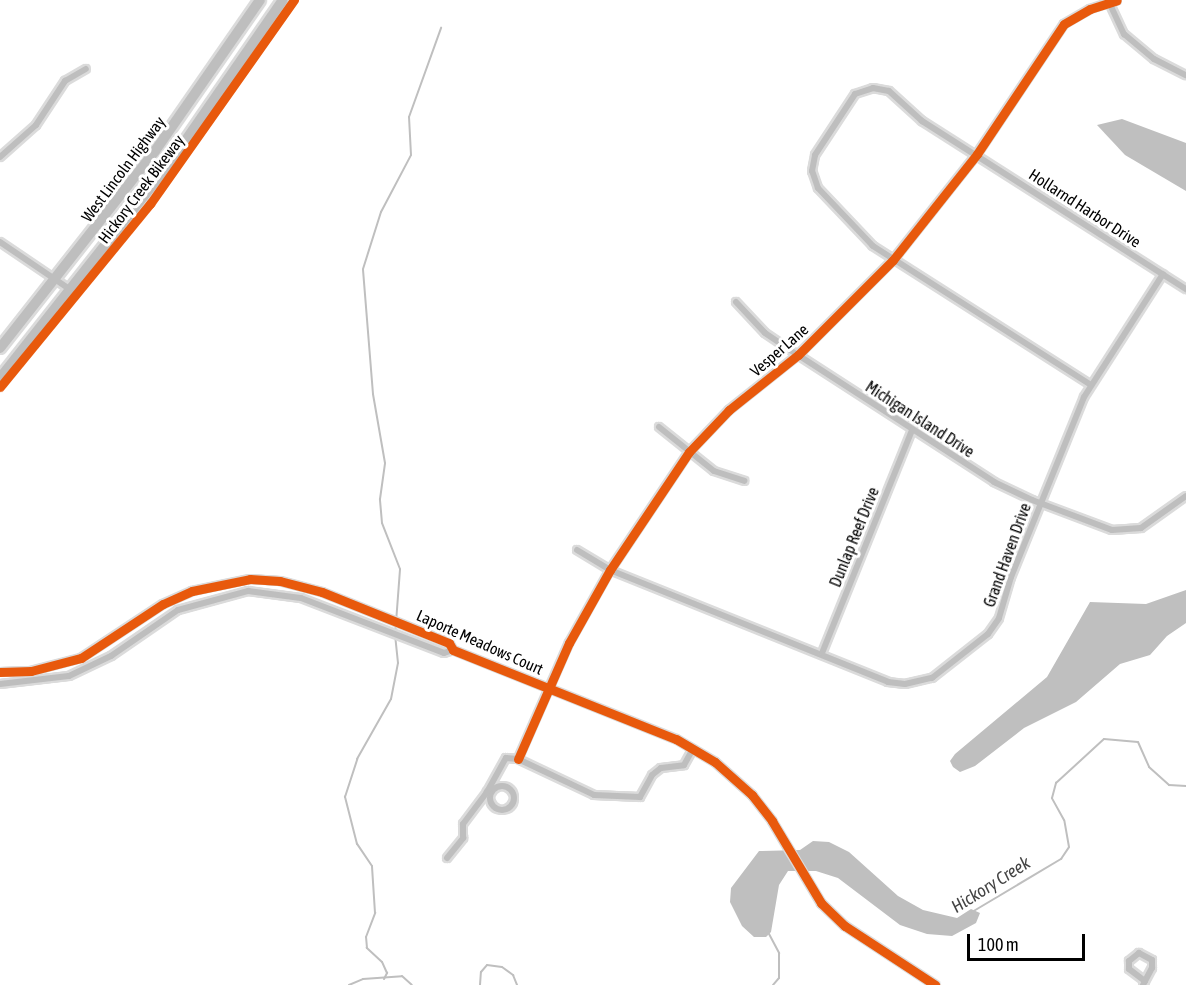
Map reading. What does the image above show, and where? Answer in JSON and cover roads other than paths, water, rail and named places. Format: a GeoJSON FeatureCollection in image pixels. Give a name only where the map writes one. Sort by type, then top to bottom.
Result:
{"type":"FeatureCollection","features":[{"type":"Feature","properties":{"kind":"main road","name":"West Lincoln Highway"},"geometry":{"type":"LineString","coordinates":[[0,348],[183,114],[260,0]]}},
{"type":"Feature","properties":{"kind":"main road","name":"West Lincoln Highway"},"geometry":{"type":"LineString","coordinates":[[0,378],[71,290],[205,115],[282,0]]}},
{"type":"Feature","properties":{"kind":"street","name":"Vesper Lane"},"geometry":{"type":"LineString","coordinates":[[518,759],[569,643],[610,570],[689,452],[729,410],[798,355],[893,260],[977,154],[1064,24],[1108,1],[1117,0]]}},
{"type":"Feature","properties":{"kind":"street"},"geometry":{"type":"LineString","coordinates":[[1108,1],[1124,34],[1154,59],[1186,75]]}},
{"type":"Feature","properties":{"kind":"street"},"geometry":{"type":"LineString","coordinates":[[0,157],[36,125],[65,81],[86,69]]}},
{"type":"Feature","properties":{"kind":"street","name":"Hollarnd Harbor Drive"},"geometry":{"type":"LineString","coordinates":[[893,260],[863,238],[826,199],[813,177],[815,155],[850,100],[868,88],[889,91],[922,121],[970,149],[1186,289]]}},
{"type":"Feature","properties":{"kind":"street"},"geometry":{"type":"LineString","coordinates":[[0,242],[71,290]]}},
{"type":"Feature","properties":{"kind":"street"},"geometry":{"type":"LineString","coordinates":[[893,260],[1091,385]]}},
{"type":"Feature","properties":{"kind":"street","name":"Grand Haven Drive"},"geometry":{"type":"LineString","coordinates":[[577,550],[610,570],[822,653],[888,682],[904,684],[932,678],[988,634],[999,618],[1040,503],[1091,385],[1163,274]]}},
{"type":"Feature","properties":{"kind":"street","name":"Michigan Island Drive"},"geometry":{"type":"LineString","coordinates":[[736,302],[765,333],[994,482],[1032,500],[1112,530],[1141,528],[1186,496]]}},
{"type":"Feature","properties":{"kind":"street"},"geometry":{"type":"LineString","coordinates":[[659,428],[714,471],[744,481]]}},
{"type":"Feature","properties":{"kind":"street","name":"Dunlap Reef Drive"},"geometry":{"type":"LineString","coordinates":[[822,653],[912,430]]}},
{"type":"Feature","properties":{"kind":"street","name":"Laporte Meadows Court"},"geometry":{"type":"LineString","coordinates":[[0,672],[31,671],[81,658],[163,604],[192,591],[250,579],[280,581],[322,592],[449,643],[453,650],[693,749],[715,762],[752,795],[779,833],[813,892],[845,926],[935,985]]}},
{"type":"Feature","properties":{"kind":"street","name":"Laporte Meadows Court"},"geometry":{"type":"LineString","coordinates":[[0,684],[69,676],[111,656],[178,610],[248,591],[302,598],[444,653],[453,650]]}},
{"type":"Feature","properties":{"kind":"street"},"geometry":{"type":"LineString","coordinates":[[447,858],[463,838],[463,824],[488,793],[506,758],[518,759],[594,795],[640,797],[652,775],[660,768],[684,765],[693,749]]}},
{"type":"Feature","properties":{"kind":"street"},"geometry":{"type":"LineString","coordinates":[[1139,952],[1152,960],[1152,968],[1144,983],[1129,969],[1128,961],[1139,952]]}},
{"type":"Feature","properties":{"kind":"waterway"},"geometry":{"type":"LineString","coordinates":[[384,979],[387,973],[382,962],[367,948],[366,937],[375,913],[372,866],[357,844],[345,797],[357,759],[391,699],[398,663],[395,636],[400,569],[382,523],[380,499],[385,463],[373,394],[363,269],[381,212],[411,155],[409,117],[441,28]]}},
{"type":"Feature","properties":{"kind":"waterway","name":"Hickory Creek"},"geometry":{"type":"LineString","coordinates":[[972,912],[1061,859],[1069,847],[1064,820],[1052,798],[1056,783],[1104,739],[1138,742],[1149,767],[1169,785],[1186,786]]}},
{"type":"Feature","properties":{"kind":"waterway","name":"Hickory Creek"},"geometry":{"type":"LineString","coordinates":[[768,932],[779,953],[779,978],[773,985]]}},
{"type":"Feature","properties":{"kind":"waterway","name":"Hickory Creek"},"geometry":{"type":"LineString","coordinates":[[480,985],[481,972],[487,965],[502,967],[513,975],[517,985]]}},
{"type":"Feature","properties":{"kind":"waterway","name":"Hickory Creek"},"geometry":{"type":"LineString","coordinates":[[349,985],[363,979],[402,976],[412,985]]}}]}
